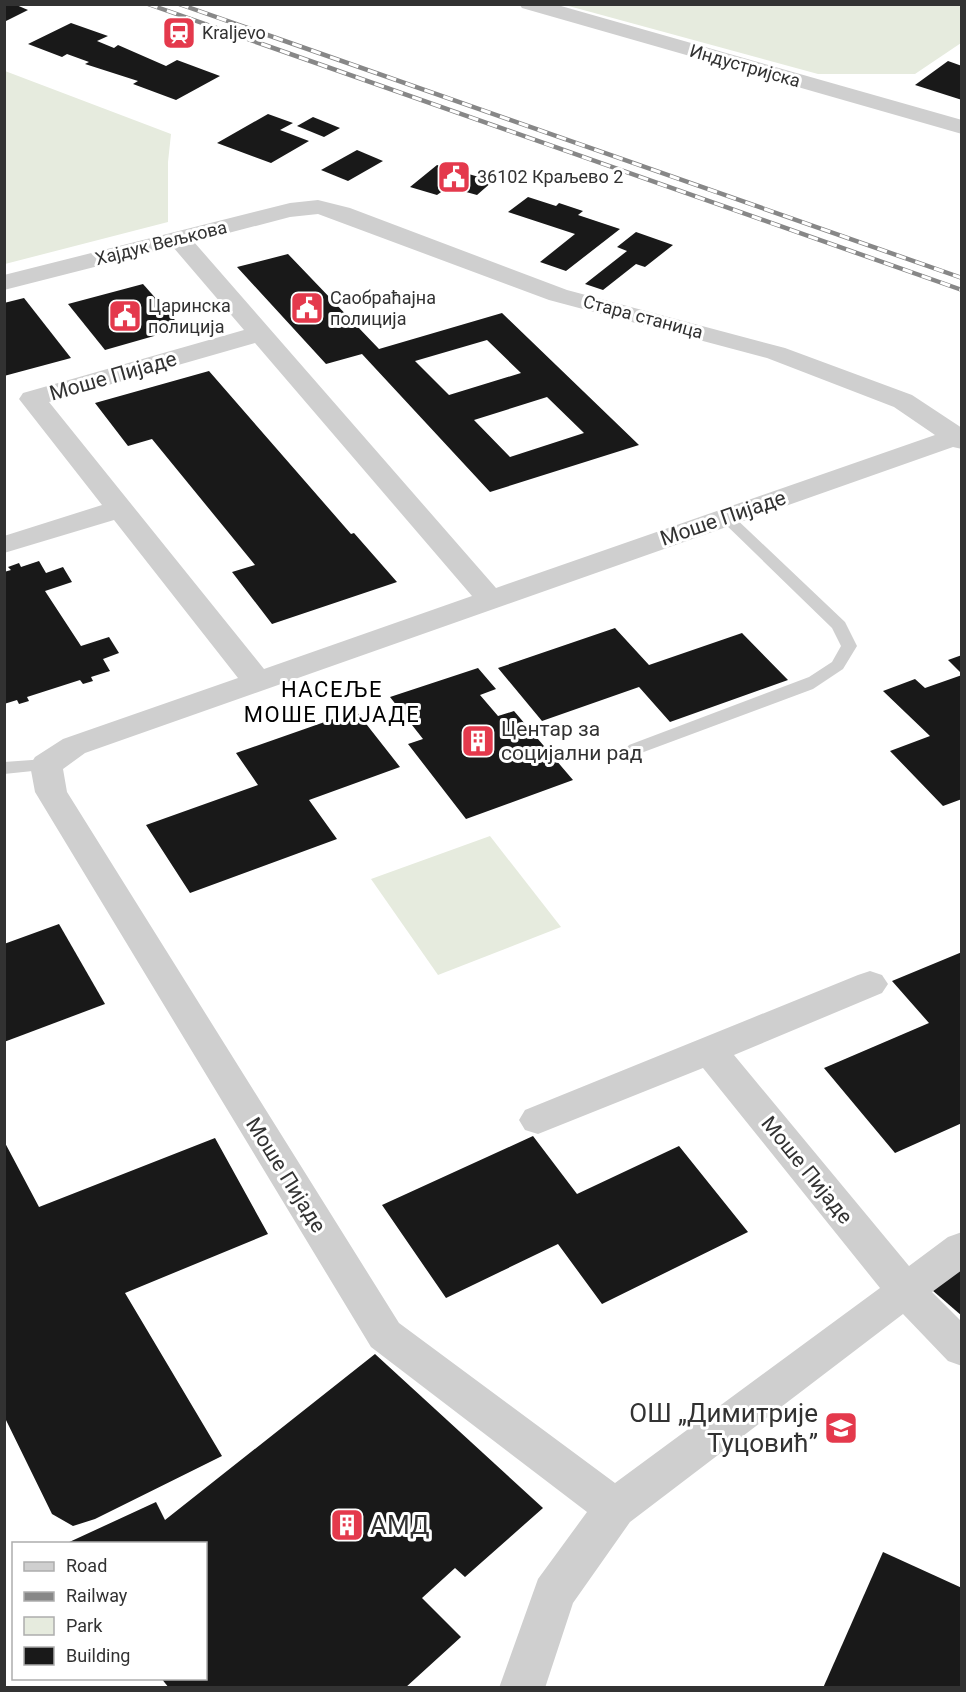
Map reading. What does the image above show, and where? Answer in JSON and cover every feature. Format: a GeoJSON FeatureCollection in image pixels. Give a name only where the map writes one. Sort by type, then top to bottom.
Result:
{"type":"FeatureCollection","features":[{"type":"Feature","properties":{"kind":"street","name":"Индустријска"},"geometry":{"type":"LineString","coordinates":[[530,4],[962,127]]}},
{"type":"Feature","properties":{"kind":"street","name":"Хајдук Вељкова"},"geometry":{"type":"LineString","coordinates":[[4,282],[290,210],[318,207]]}},
{"type":"Feature","properties":{"kind":"street","name":"Стара станица"},"geometry":{"type":"LineString","coordinates":[[318,207],[342,213],[558,295],[776,353],[903,401],[959,439]]}},
{"type":"Feature","properties":{"kind":"street"},"geometry":{"type":"LineString","coordinates":[[178,238],[490,599]]}},
{"type":"Feature","properties":{"kind":"street","name":"Моше Пијаде"},"geometry":{"type":"LineString","coordinates":[[257,681],[32,399],[260,333]]}},
{"type":"Feature","properties":{"kind":"street","name":"Моше Пијаде"},"geometry":{"type":"LineString","coordinates":[[615,1508],[385,1335],[51,792],[46,765],[74,746],[726,517],[959,439]]}},
{"type":"Feature","properties":{"kind":"street"},"geometry":{"type":"LineString","coordinates":[[4,545],[120,509]]}},
{"type":"Feature","properties":{"kind":"street"},"geometry":{"type":"LineString","coordinates":[[538,1120],[870,984]]}},
{"type":"Feature","properties":{"kind":"street","name":"Моше Пијаде"},"geometry":{"type":"LineString","coordinates":[[709,1050],[904,1289],[962,1349]]}},
{"type":"Feature","properties":{"kind":"street"},"geometry":{"type":"LineString","coordinates":[[522,1688],[554,1593],[615,1508],[904,1289],[962,1248]]}},
{"type":"Feature","properties":{"kind":"lane"},"geometry":{"type":"LineString","coordinates":[[635,749],[807,685],[828,674],[843,662],[849,646],[839,626],[726,517]]}},
{"type":"Feature","properties":{"kind":"lane"},"geometry":{"type":"LineString","coordinates":[[4,768],[46,765]]}},
{"type":"Feature","properties":{"kind":"green space"},"geometry":{"type":"Polygon","coordinates":[[[565,5],[961,5],[961,43],[915,74],[818,74],[565,5]]]}},
{"type":"Feature","properties":{"kind":"green space"},"geometry":{"type":"Polygon","coordinates":[[[5,71],[171,134],[168,162],[168,222],[5,264],[5,71]]]}},
{"type":"Feature","properties":{"kind":"green space"},"geometry":{"type":"Polygon","coordinates":[[[490,836],[561,927],[438,975],[371,879],[490,836]]]}},
{"type":"Feature","properties":{"kind":"building"},"geometry":{"type":"Polygon","coordinates":[[[4,4],[14,4],[28,10],[4,22],[4,4]]]}},
{"type":"Feature","properties":{"kind":"building","name":"Kraljevo"},"geometry":{"type":"Polygon","coordinates":[[[71,23],[108,36],[97,41],[114,48],[118,45],[166,66],[177,60],[220,76],[176,100],[133,84],[138,81],[85,64],[89,62],[67,54],[62,57],[28,44],[71,23]]]}},
{"type":"Feature","properties":{"kind":"building"},"geometry":{"type":"Polygon","coordinates":[[[948,61],[962,66],[962,100],[915,85],[948,61]]]}},
{"type":"Feature","properties":{"kind":"building"},"geometry":{"type":"Polygon","coordinates":[[[268,114],[293,123],[280,130],[309,141],[271,163],[217,143],[268,114]]]}},
{"type":"Feature","properties":{"kind":"building"},"geometry":{"type":"Polygon","coordinates":[[[313,117],[340,128],[324,137],[297,126],[313,117]]]}},
{"type":"Feature","properties":{"kind":"building"},"geometry":{"type":"Polygon","coordinates":[[[357,150],[383,161],[348,181],[321,170],[357,150]]]}},
{"type":"Feature","properties":{"kind":"building"},"geometry":{"type":"Polygon","coordinates":[[[437,165],[493,181],[477,195],[448,187],[437,195],[410,187],[437,165]]]}},
{"type":"Feature","properties":{"kind":"building"},"geometry":{"type":"Polygon","coordinates":[[[528,197],[556,206],[559,203],[583,211],[578,215],[620,229],[566,271],[540,262],[575,234],[508,212],[528,197]]]}},
{"type":"Feature","properties":{"kind":"building"},"geometry":{"type":"Polygon","coordinates":[[[636,232],[673,245],[645,267],[636,264],[603,290],[585,284],[627,251],[617,247],[636,232]]]}},
{"type":"Feature","properties":{"kind":"building"},"geometry":{"type":"Polygon","coordinates":[[[288,254],[379,349],[502,313],[639,445],[490,492],[362,354],[326,364],[237,267],[288,254]],[[487,340],[415,361],[449,395],[521,373],[487,340]],[[547,397],[474,420],[510,457],[584,433],[547,397]]]}},
{"type":"Feature","properties":{"kind":"building","name":"Царинска полиција"},"geometry":{"type":"Polygon","coordinates":[[[143,284],[182,328],[105,350],[68,304],[143,284]]]}},
{"type":"Feature","properties":{"kind":"building"},"geometry":{"type":"Polygon","coordinates":[[[24,298],[71,358],[4,376],[4,303],[24,298]]]}},
{"type":"Feature","properties":{"kind":"building"},"geometry":{"type":"Polygon","coordinates":[[[209,371],[351,534],[354,533],[397,582],[272,624],[232,572],[255,565],[152,439],[128,446],[95,403],[209,371]]]}},
{"type":"Feature","properties":{"kind":"building"},"geometry":{"type":"Polygon","coordinates":[[[39,561],[46,573],[63,567],[72,582],[45,591],[81,646],[109,637],[119,653],[103,659],[110,671],[91,677],[93,681],[83,684],[80,680],[27,697],[29,701],[19,704],[17,700],[4,704],[4,572],[11,570],[8,567],[19,563],[21,567],[39,561]]]}},
{"type":"Feature","properties":{"kind":"building"},"geometry":{"type":"Polygon","coordinates":[[[615,628],[649,665],[742,633],[788,680],[670,722],[639,687],[542,721],[498,668],[615,628]]]}},
{"type":"Feature","properties":{"kind":"building"},"geometry":{"type":"Polygon","coordinates":[[[962,655],[962,674],[948,660],[962,655]]]}},
{"type":"Feature","properties":{"kind":"building","name":"Центар за социјални рад"},"geometry":{"type":"Polygon","coordinates":[[[478,668],[496,689],[480,695],[498,716],[514,711],[573,780],[466,819],[408,744],[423,739],[390,697],[478,668]]]}},
{"type":"Feature","properties":{"kind":"building"},"geometry":{"type":"Polygon","coordinates":[[[962,675],[962,799],[943,806],[890,751],[930,736],[883,691],[915,679],[925,688],[962,675]]]}},
{"type":"Feature","properties":{"kind":"building"},"geometry":{"type":"Polygon","coordinates":[[[356,711],[400,767],[309,800],[337,839],[190,893],[146,825],[258,785],[236,753],[356,711]]]}},
{"type":"Feature","properties":{"kind":"building"},"geometry":{"type":"Polygon","coordinates":[[[59,924],[105,1004],[4,1042],[4,944],[59,924]]]}},
{"type":"Feature","properties":{"kind":"building"},"geometry":{"type":"Polygon","coordinates":[[[962,952],[962,1123],[895,1153],[824,1068],[929,1023],[892,981],[962,952]]]}},
{"type":"Feature","properties":{"kind":"building"},"geometry":{"type":"Polygon","coordinates":[[[533,1136],[577,1194],[679,1146],[748,1232],[602,1304],[558,1244],[446,1298],[382,1205],[533,1136]]]}},
{"type":"Feature","properties":{"kind":"building"},"geometry":{"type":"Polygon","coordinates":[[[215,1138],[268,1234],[125,1293],[222,1456],[95,1519],[73,1526],[52,1514],[4,1416],[4,1141],[39,1207],[215,1138]]]}},
{"type":"Feature","properties":{"kind":"building"},"geometry":{"type":"Polygon","coordinates":[[[962,1267],[962,1316],[932,1290],[962,1267]]]}},
{"type":"Feature","properties":{"kind":"building","name":"АМД"},"geometry":{"type":"Polygon","coordinates":[[[375,1354],[543,1508],[465,1577],[455,1568],[422,1598],[461,1637],[405,1688],[169,1688],[163,1680],[207,1680],[207,1542],[69,1542],[156,1502],[165,1520],[375,1354]]]}},
{"type":"Feature","properties":{"kind":"building"},"geometry":{"type":"Polygon","coordinates":[[[883,1552],[962,1588],[962,1688],[823,1688],[883,1552]]]}},
{"type":"Feature","properties":{"kind":"railway"},"geometry":{"type":"LineString","coordinates":[[148,4],[962,290]]}},
{"type":"Feature","properties":{"kind":"railway"},"geometry":{"type":"LineString","coordinates":[[179,4],[962,278]]}},
{"type":"Feature","properties":{"kind":"place","name":"Kraljevo"},"geometry":{"type":"Point","coordinates":[179,33]}},
{"type":"Feature","properties":{"kind":"place","name":"36102 Краљево 2"},"geometry":{"type":"Point","coordinates":[454,177]}},
{"type":"Feature","properties":{"kind":"place","name":"Саобраћајна полиција"},"geometry":{"type":"Point","coordinates":[307,308]}},
{"type":"Feature","properties":{"kind":"place","name":"Царинска полиција"},"geometry":{"type":"Point","coordinates":[125,316]}},
{"type":"Feature","properties":{"kind":"place","name":"Центар за социјални рад"},"geometry":{"type":"Point","coordinates":[478,741]}},
{"type":"Feature","properties":{"kind":"place","name":"ОШ „Димитрије Туцовић”"},"geometry":{"type":"Point","coordinates":[841,1428]}},
{"type":"Feature","properties":{"kind":"place","name":"АМД"},"geometry":{"type":"Point","coordinates":[347,1525]}},
{"type":"Feature","properties":{"kind":"district","name":"НАСЕЉЕ МОШЕ ПИЈАДЕ"},"geometry":{"type":"Point","coordinates":[332,702]}}]}
